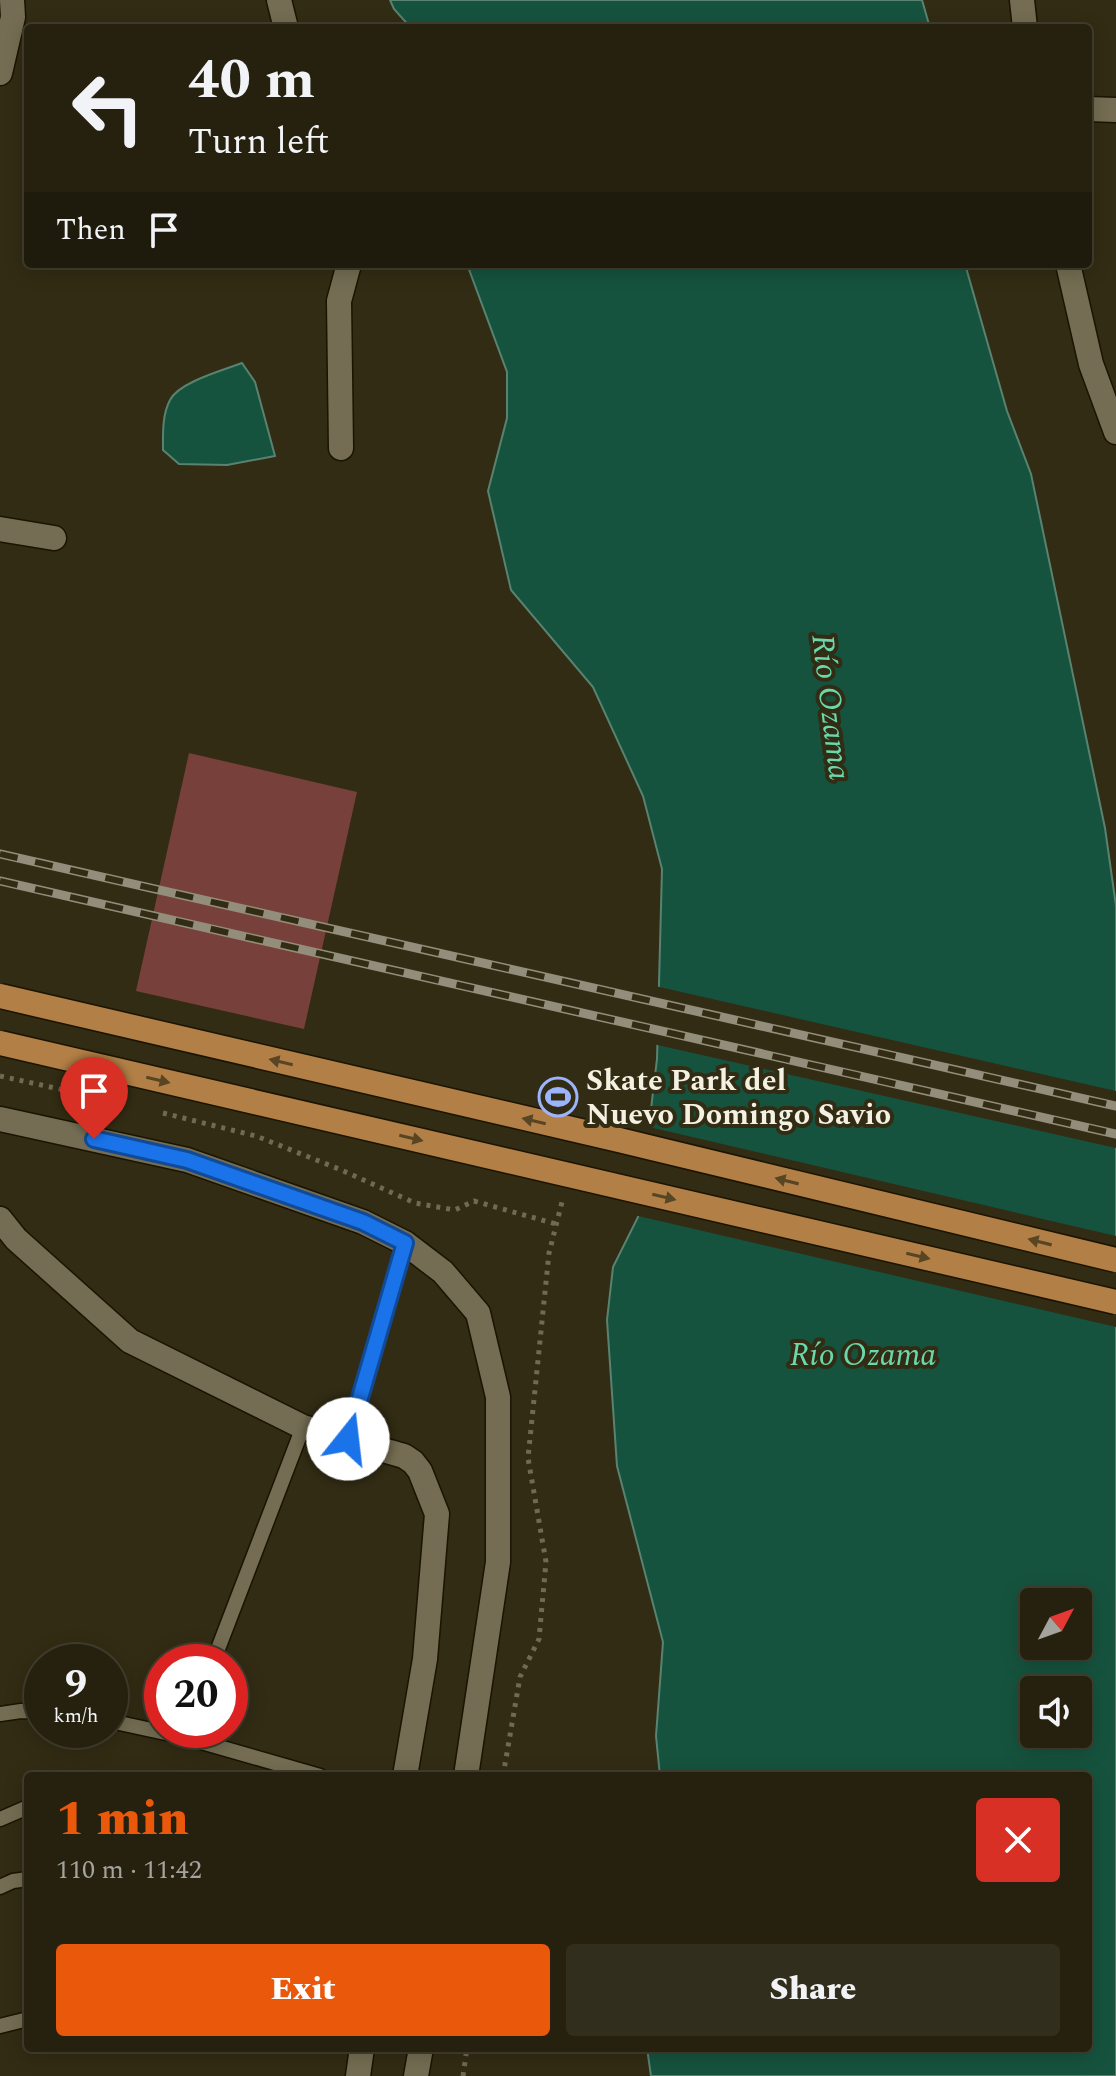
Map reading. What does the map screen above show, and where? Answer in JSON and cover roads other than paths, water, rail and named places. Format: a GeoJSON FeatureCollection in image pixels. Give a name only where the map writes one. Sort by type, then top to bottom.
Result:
{"type":"FeatureCollection","features":[{"type":"Feature","properties":{"kind":"main road"},"geometry":{"type":"LineString","coordinates":[[0,996],[1116,1260]]}},
{"type":"Feature","properties":{"kind":"main road"},"geometry":{"type":"LineString","coordinates":[[0,1043],[1116,1302]]}},
{"type":"Feature","properties":{"kind":"street"},"geometry":{"type":"LineString","coordinates":[[0,73],[13,17],[12,0]]}},
{"type":"Feature","properties":{"kind":"street"},"geometry":{"type":"LineString","coordinates":[[279,0],[285,24]]}},
{"type":"Feature","properties":{"kind":"street"},"geometry":{"type":"LineString","coordinates":[[1022,0],[1025,24]]}},
{"type":"Feature","properties":{"kind":"street"},"geometry":{"type":"LineString","coordinates":[[1092,109],[1116,110]]}},
{"type":"Feature","properties":{"kind":"street"},"geometry":{"type":"LineString","coordinates":[[341,448],[339,301],[348,268]]}},
{"type":"Feature","properties":{"kind":"street"},"geometry":{"type":"LineString","coordinates":[[1069,268],[1091,364],[1116,432]]}},
{"type":"Feature","properties":{"kind":"street"},"geometry":{"type":"LineString","coordinates":[[0,529],[54,538]]}},
{"type":"Feature","properties":{"kind":"street"},"geometry":{"type":"LineString","coordinates":[[0,1119],[187,1160],[363,1222],[405,1243],[443,1272],[478,1313],[498,1397],[498,1562],[467,1772]]}},
{"type":"Feature","properties":{"kind":"street"},"geometry":{"type":"LineString","coordinates":[[0,1219],[16,1239],[130,1341],[303,1427],[404,1456],[420,1471],[437,1514],[425,1659],[406,1772]]}},
{"type":"Feature","properties":{"kind":"street"},"geometry":{"type":"LineString","coordinates":[[358,2076],[361,2052]]}},
{"type":"Feature","properties":{"kind":"street"},"geometry":{"type":"LineString","coordinates":[[416,2076],[420,2052]]}},
{"type":"Feature","properties":{"kind":"lane"},"geometry":{"type":"LineString","coordinates":[[348,1439],[405,1243]]}},
{"type":"Feature","properties":{"kind":"lane"},"geometry":{"type":"LineString","coordinates":[[220,1644],[303,1427]]}},
{"type":"Feature","properties":{"kind":"lane"},"geometry":{"type":"LineString","coordinates":[[0,1714],[24,1711]]}},
{"type":"Feature","properties":{"kind":"lane"},"geometry":{"type":"LineString","coordinates":[[233,1748],[308,1772]]}},
{"type":"Feature","properties":{"kind":"lane"},"geometry":{"type":"LineString","coordinates":[[0,1819],[24,1809]]}},
{"type":"Feature","properties":{"kind":"lane"},"geometry":{"type":"LineString","coordinates":[[0,1887],[24,1880]]}},
{"type":"Feature","properties":{"kind":"lane"},"geometry":{"type":"LineString","coordinates":[[0,2026],[24,2020]]}},
{"type":"Feature","properties":{"kind":"water"},"geometry":{"type":"Polygon","coordinates":[[[390,0],[922,0],[929,24],[407,24],[390,0]]]}},
{"type":"Feature","properties":{"kind":"water","name":"Río Ozama"},"geometry":{"type":"Polygon","coordinates":[[[468,268],[966,268],[1007,411],[1031,474],[1105,828],[1116,906],[1116,2076],[651,2076],[648,2052],[1092,2052],[1092,1772],[660,1772],[656,1736],[663,1642],[617,1466],[607,1320],[613,1267],[638,1217],[657,1059],[662,869],[643,796],[593,687],[511,590],[488,491],[507,418],[507,372],[468,268]]]}},
{"type":"Feature","properties":{"kind":"water"},"geometry":{"type":"Polygon","coordinates":[[[242,363],[255,382],[275,456],[227,465],[179,464],[163,450],[164,418],[170,400],[192,382],[242,363]]]}},
{"type":"Feature","properties":{"kind":"railway"},"geometry":{"type":"LineString","coordinates":[[0,854],[1116,1106]]}},
{"type":"Feature","properties":{"kind":"railway"},"geometry":{"type":"LineString","coordinates":[[0,881],[1116,1134]]}},
{"type":"Feature","properties":{"kind":"place","name":"Skate Park del Nuevo Domingo Savio"},"geometry":{"type":"Point","coordinates":[558,1097]}}]}
